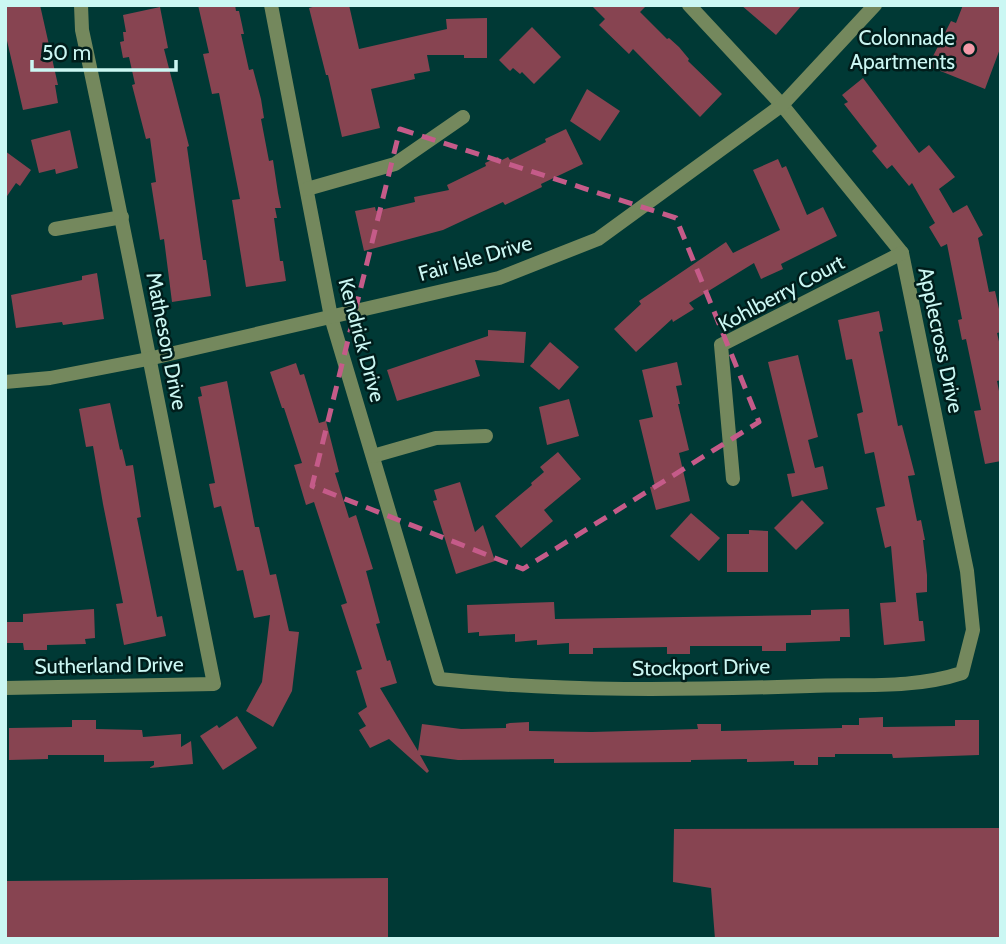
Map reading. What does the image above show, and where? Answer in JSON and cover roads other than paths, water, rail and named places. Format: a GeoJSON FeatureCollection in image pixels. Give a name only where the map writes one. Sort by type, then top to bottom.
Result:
{"type":"FeatureCollection","features":[{"type":"Feature","properties":{"kind":"street","name":"Matheson Drive"},"geometry":{"type":"LineString","coordinates":[[81,5],[82,30],[122,217],[214,684]]}},
{"type":"Feature","properties":{"kind":"street","name":"Kendrick Drive"},"geometry":{"type":"LineString","coordinates":[[271,5],[331,317],[439,679]]}},
{"type":"Feature","properties":{"kind":"street","name":"Fair Isle Drive"},"geometry":{"type":"LineString","coordinates":[[5,382],[50,378],[148,359],[499,278],[598,239],[782,105],[874,5]]}},
{"type":"Feature","properties":{"kind":"street","name":"Applecross Drive"},"geometry":{"type":"LineString","coordinates":[[692,6],[782,105],[902,253],[967,571],[973,630],[962,673]]}},
{"type":"Feature","properties":{"kind":"street"},"geometry":{"type":"LineString","coordinates":[[307,189],[395,164],[463,117]]}},
{"type":"Feature","properties":{"kind":"street"},"geometry":{"type":"LineString","coordinates":[[55,229],[122,217]]}},
{"type":"Feature","properties":{"kind":"street","name":"Kohlberry Court"},"geometry":{"type":"LineString","coordinates":[[733,479],[721,345],[902,253]]}},
{"type":"Feature","properties":{"kind":"street"},"geometry":{"type":"LineString","coordinates":[[373,456],[436,438],[486,436]]}},
{"type":"Feature","properties":{"kind":"street","name":"Stockport Drive"},"geometry":{"type":"LineString","coordinates":[[439,679],[567,689],[691,690],[911,683],[948,678],[962,673]]}},
{"type":"Feature","properties":{"kind":"street","name":"Sutherland Drive"},"geometry":{"type":"LineString","coordinates":[[5,688],[214,684]]}},
{"type":"Feature","properties":{"kind":"place","name":"Colonnade Apartments"},"geometry":{"type":"Point","coordinates":[969,49]}}]}
